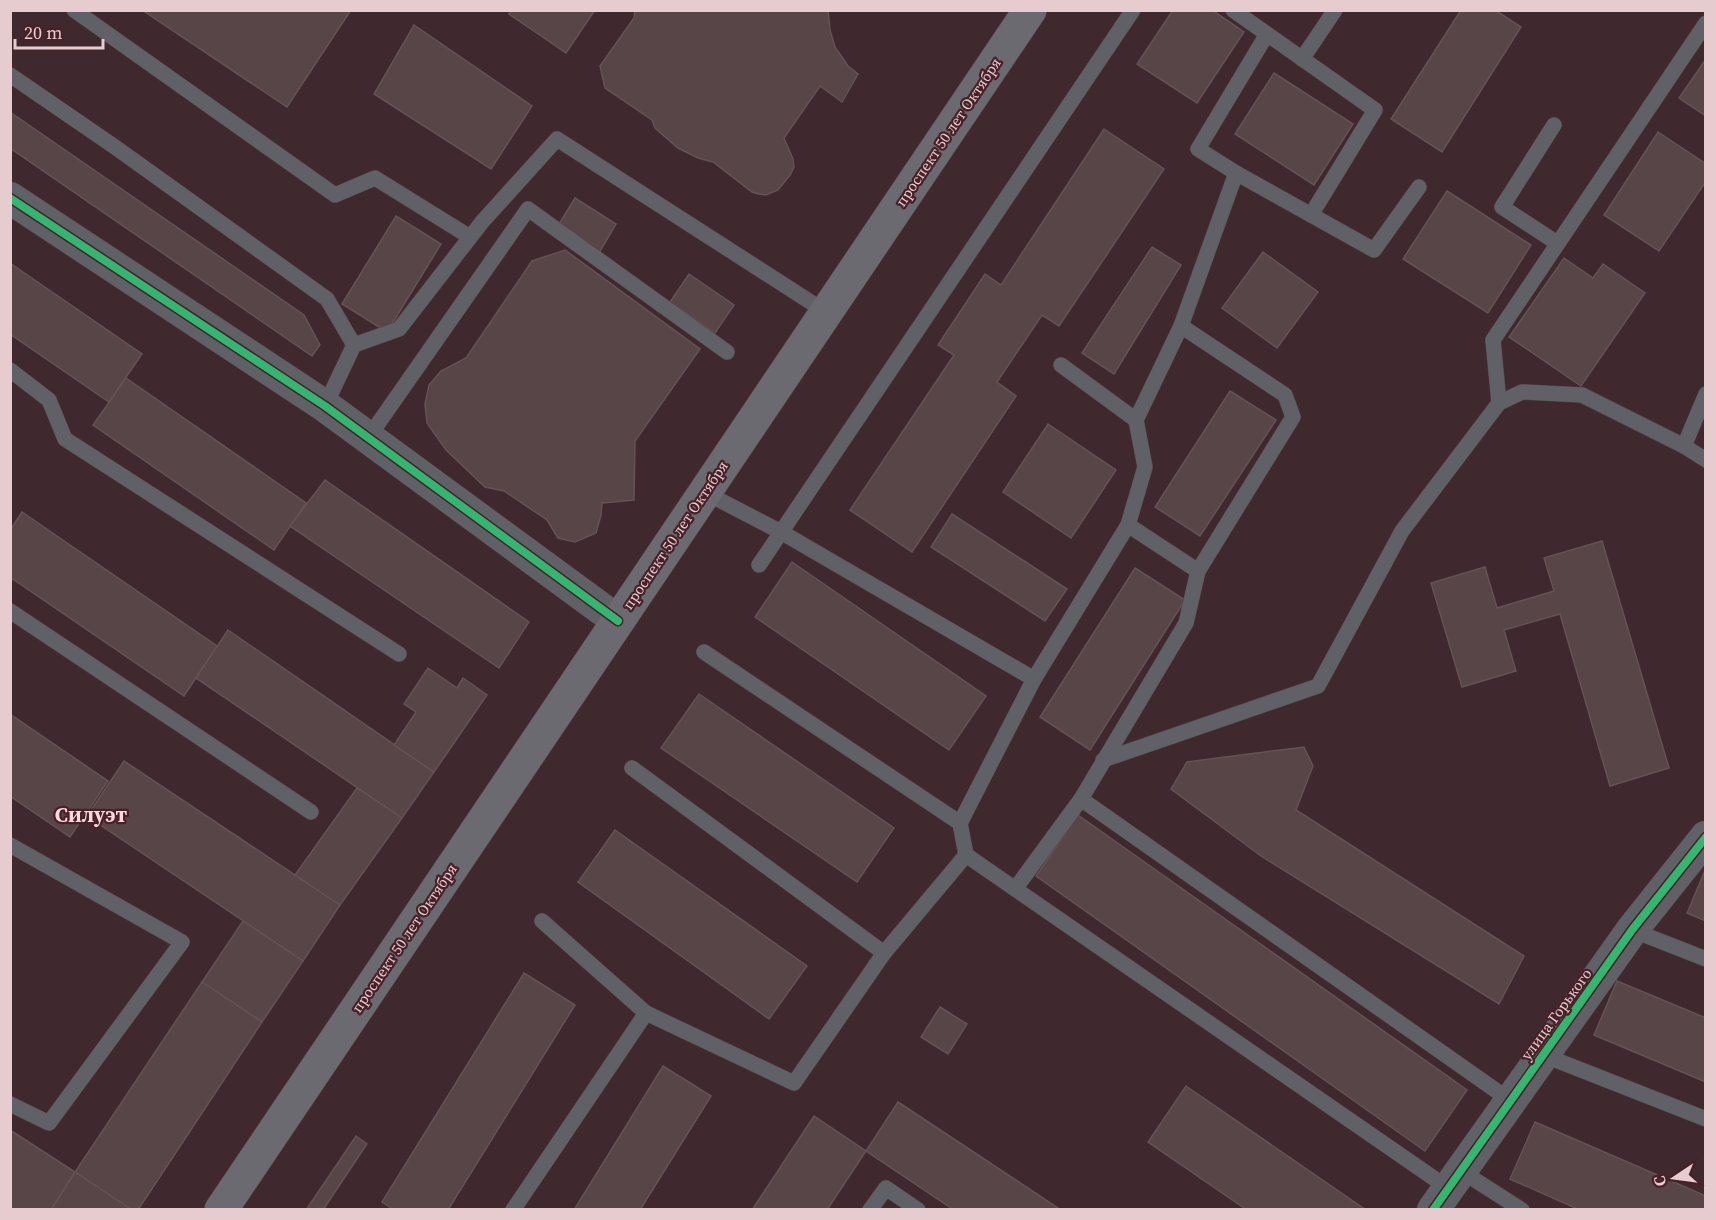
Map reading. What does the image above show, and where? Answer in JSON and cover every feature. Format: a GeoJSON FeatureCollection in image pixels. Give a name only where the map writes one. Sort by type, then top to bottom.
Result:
{"type":"FeatureCollection","features":[{"type":"Feature","properties":{"kind":"main road","name":"проспект 50 лет Октября"},"geometry":{"type":"LineString","coordinates":[[221,1209],[1030,10]]}},
{"type":"Feature","properties":{"kind":"street"},"geometry":{"type":"LineString","coordinates":[[10,198],[325,406],[618,621]]}},
{"type":"Feature","properties":{"kind":"street","name":"улица Горького"},"geometry":{"type":"LineString","coordinates":[[1447,1190],[1632,930],[1706,837]]}},
{"type":"Feature","properties":{"kind":"lane"},"geometry":{"type":"LineString","coordinates":[[74,10],[335,195],[375,178],[470,237]]}},
{"type":"Feature","properties":{"kind":"lane"},"geometry":{"type":"LineString","coordinates":[[759,565],[1133,10]]}},
{"type":"Feature","properties":{"kind":"lane"},"geometry":{"type":"LineString","coordinates":[[1233,10],[1375,110],[1311,215]]}},
{"type":"Feature","properties":{"kind":"lane"},"geometry":{"type":"LineString","coordinates":[[1302,59],[1335,10]]}},
{"type":"Feature","properties":{"kind":"lane"},"geometry":{"type":"LineString","coordinates":[[1499,403],[1493,340],[1706,23]]}},
{"type":"Feature","properties":{"kind":"lane"},"geometry":{"type":"LineString","coordinates":[[1268,34],[1198,148],[1236,173],[1374,250],[1419,187]]}},
{"type":"Feature","properties":{"kind":"lane"},"geometry":{"type":"LineString","coordinates":[[10,75],[327,299],[354,345]]}},
{"type":"Feature","properties":{"kind":"lane"},"geometry":{"type":"LineString","coordinates":[[1554,125],[1502,207],[1557,243]]}},
{"type":"Feature","properties":{"kind":"lane"},"geometry":{"type":"LineString","coordinates":[[325,406],[354,345],[399,329],[470,237],[557,139],[826,312]]}},
{"type":"Feature","properties":{"kind":"lane"},"geometry":{"type":"LineString","coordinates":[[1236,173],[1181,326],[1136,420],[1145,467],[1128,525],[1034,679],[960,823],[966,855],[1447,1190],[1522,1209]]}},
{"type":"Feature","properties":{"kind":"lane"},"geometry":{"type":"LineString","coordinates":[[368,438],[528,209],[727,352]]}},
{"type":"Feature","properties":{"kind":"lane"},"geometry":{"type":"LineString","coordinates":[[1015,889],[1081,799],[1186,623],[1198,571],[1293,417],[1285,394],[1181,326]]}},
{"type":"Feature","properties":{"kind":"lane"},"geometry":{"type":"LineString","coordinates":[[1061,365],[1136,420]]}},
{"type":"Feature","properties":{"kind":"lane"},"geometry":{"type":"LineString","coordinates":[[10,370],[49,400],[65,439],[399,654]]}},
{"type":"Feature","properties":{"kind":"lane"},"geometry":{"type":"LineString","coordinates":[[1103,760],[1318,686],[1402,531],[1499,403],[1522,392],[1582,395],[1684,446],[1706,460]]}},
{"type":"Feature","properties":{"kind":"lane"},"geometry":{"type":"LineString","coordinates":[[1684,446],[1706,394]]}},
{"type":"Feature","properties":{"kind":"lane"},"geometry":{"type":"LineString","coordinates":[[704,492],[781,532],[1034,679]]}},
{"type":"Feature","properties":{"kind":"lane"},"geometry":{"type":"LineString","coordinates":[[1128,525],[1198,571]]}},
{"type":"Feature","properties":{"kind":"lane"},"geometry":{"type":"LineString","coordinates":[[10,611],[311,812]]}},
{"type":"Feature","properties":{"kind":"lane"},"geometry":{"type":"LineString","coordinates":[[704,652],[960,823]]}},
{"type":"Feature","properties":{"kind":"lane"},"geometry":{"type":"LineString","coordinates":[[632,768],[884,953]]}},
{"type":"Feature","properties":{"kind":"lane"},"geometry":{"type":"LineString","coordinates":[[1081,799],[1511,1101]]}},
{"type":"Feature","properties":{"kind":"lane"},"geometry":{"type":"LineString","coordinates":[[10,845],[182,942],[50,1124],[10,1104]]}},
{"type":"Feature","properties":{"kind":"lane"},"geometry":{"type":"LineString","coordinates":[[542,921],[646,1013],[794,1083],[884,953],[966,855]]}},
{"type":"Feature","properties":{"kind":"lane"},"geometry":{"type":"LineString","coordinates":[[1632,930],[1706,959]]}},
{"type":"Feature","properties":{"kind":"lane"},"geometry":{"type":"LineString","coordinates":[[513,1209],[646,1013]]}},
{"type":"Feature","properties":{"kind":"lane"},"geometry":{"type":"LineString","coordinates":[[1543,1055],[1706,1119]]}},
{"type":"Feature","properties":{"kind":"lane"},"geometry":{"type":"LineString","coordinates":[[870,1209],[886,1188],[918,1209]]}},
{"type":"Feature","properties":{"kind":"building"},"geometry":{"type":"Polygon","coordinates":[[[142,10],[351,10],[287,107],[142,10]]]}},
{"type":"Feature","properties":{"kind":"building"},"geometry":{"type":"Polygon","coordinates":[[[511,10],[595,10],[566,53],[509,14],[511,10]]]}},
{"type":"Feature","properties":{"kind":"building"},"geometry":{"type":"Polygon","coordinates":[[[635,10],[828,10],[835,47],[848,66],[858,74],[842,102],[820,86],[784,138],[793,159],[794,167],[790,175],[778,190],[766,195],[752,192],[713,162],[698,158],[678,148],[655,128],[652,120],[605,88],[600,66],[634,18],[635,10]]]}},
{"type":"Feature","properties":{"kind":"building"},"geometry":{"type":"Polygon","coordinates":[[[1173,10],[1212,10],[1244,32],[1197,103],[1137,64],[1173,10]]]}},
{"type":"Feature","properties":{"kind":"building"},"geometry":{"type":"Polygon","coordinates":[[[1461,10],[1495,10],[1521,27],[1442,152],[1391,119],[1461,10]]]}},
{"type":"Feature","properties":{"kind":"building"},"geometry":{"type":"Polygon","coordinates":[[[414,25],[532,106],[491,169],[374,94],[414,25]]]}},
{"type":"Feature","properties":{"kind":"building"},"geometry":{"type":"Polygon","coordinates":[[[1706,59],[1706,116],[1679,98],[1706,59]]]}},
{"type":"Feature","properties":{"kind":"building"},"geometry":{"type":"Polygon","coordinates":[[[1274,73],[1353,124],[1314,185],[1235,134],[1274,73]]]}},
{"type":"Feature","properties":{"kind":"building"},"geometry":{"type":"Polygon","coordinates":[[[10,112],[304,315],[320,345],[312,356],[10,148],[10,112]]]}},
{"type":"Feature","properties":{"kind":"building"},"geometry":{"type":"Polygon","coordinates":[[[1104,129],[1164,169],[1059,326],[1042,315],[997,382],[1016,396],[912,552],[850,510],[954,355],[938,345],[985,274],[1001,285],[1104,129]]]}},
{"type":"Feature","properties":{"kind":"building"},"geometry":{"type":"Polygon","coordinates":[[[1658,132],[1706,164],[1706,181],[1659,251],[1604,215],[1658,132]]]}},
{"type":"Feature","properties":{"kind":"building"},"geometry":{"type":"Polygon","coordinates":[[[1447,191],[1531,245],[1488,313],[1403,259],[1447,191]]]}},
{"type":"Feature","properties":{"kind":"building"},"geometry":{"type":"Polygon","coordinates":[[[575,198],[616,224],[599,253],[557,227],[575,198]]]}},
{"type":"Feature","properties":{"kind":"building"},"geometry":{"type":"Polygon","coordinates":[[[396,216],[441,244],[387,332],[342,304],[396,216]]]}},
{"type":"Feature","properties":{"kind":"building"},"geometry":{"type":"Polygon","coordinates":[[[1152,247],[1181,265],[1114,374],[1082,353],[1152,247]]]}},
{"type":"Feature","properties":{"kind":"building"},"geometry":{"type":"Polygon","coordinates":[[[565,250],[700,349],[635,441],[634,500],[602,503],[596,533],[575,542],[558,538],[547,520],[504,491],[485,487],[446,450],[427,423],[425,404],[429,385],[441,371],[466,358],[532,261],[565,250]]]}},
{"type":"Feature","properties":{"kind":"building"},"geometry":{"type":"Polygon","coordinates":[[[1263,252],[1318,292],[1277,348],[1222,308],[1263,252]]]}},
{"type":"Feature","properties":{"kind":"building"},"geometry":{"type":"Polygon","coordinates":[[[1564,258],[1593,278],[1603,264],[1645,293],[1581,386],[1509,337],[1564,258]]]}},
{"type":"Feature","properties":{"kind":"building"},"geometry":{"type":"Polygon","coordinates":[[[10,263],[142,354],[109,402],[10,334],[10,263]]]}},
{"type":"Feature","properties":{"kind":"building"},"geometry":{"type":"Polygon","coordinates":[[[689,274],[734,305],[715,333],[670,302],[689,274]]]}},
{"type":"Feature","properties":{"kind":"building"},"geometry":{"type":"Polygon","coordinates":[[[126,378],[306,503],[274,550],[93,425],[126,378]]]}},
{"type":"Feature","properties":{"kind":"building"},"geometry":{"type":"Polygon","coordinates":[[[1230,391],[1276,420],[1200,536],[1155,507],[1230,391]]]}},
{"type":"Feature","properties":{"kind":"building"},"geometry":{"type":"Polygon","coordinates":[[[1048,424],[1116,470],[1071,538],[1003,492],[1048,424]]]}},
{"type":"Feature","properties":{"kind":"building"},"geometry":{"type":"Polygon","coordinates":[[[325,480],[529,622],[499,668],[290,526],[325,480]]]}},
{"type":"Feature","properties":{"kind":"building"},"geometry":{"type":"Polygon","coordinates":[[[22,512],[217,646],[184,696],[10,577],[10,530],[22,512]]]}},
{"type":"Feature","properties":{"kind":"building"},"geometry":{"type":"Polygon","coordinates":[[[952,514],[1067,589],[1045,621],[931,547],[952,514]]]}},
{"type":"Feature","properties":{"kind":"building"},"geometry":{"type":"Polygon","coordinates":[[[1602,541],[1669,768],[1610,786],[1560,614],[1504,630],[1516,671],[1462,687],[1431,583],[1485,567],[1497,608],[1554,591],[1544,558],[1602,541]]]}},
{"type":"Feature","properties":{"kind":"building"},"geometry":{"type":"Polygon","coordinates":[[[792,562],[986,696],[949,750],[755,617],[792,562]]]}},
{"type":"Feature","properties":{"kind":"building"},"geometry":{"type":"Polygon","coordinates":[[[1135,568],[1185,600],[1090,750],[1040,717],[1135,568]]]}},
{"type":"Feature","properties":{"kind":"building"},"geometry":{"type":"Polygon","coordinates":[[[228,630],[434,772],[402,818],[196,678],[228,630]]]}},
{"type":"Feature","properties":{"kind":"building"},"geometry":{"type":"Polygon","coordinates":[[[428,668],[457,688],[463,678],[487,695],[434,772],[394,745],[416,712],[404,704],[428,668]]]}},
{"type":"Feature","properties":{"kind":"building"},"geometry":{"type":"Polygon","coordinates":[[[699,694],[894,828],[857,882],[661,748],[699,694]]]}},
{"type":"Feature","properties":{"kind":"building"},"geometry":{"type":"Polygon","coordinates":[[[10,714],[108,781],[70,837],[10,796],[10,714]]]}},
{"type":"Feature","properties":{"kind":"building"},"geometry":{"type":"Polygon","coordinates":[[[1304,747],[1313,766],[1296,810],[1524,956],[1499,1004],[1261,856],[1171,789],[1187,762],[1304,747]]]}},
{"type":"Feature","properties":{"kind":"building"},"geometry":{"type":"Polygon","coordinates":[[[124,761],[340,905],[303,961],[87,816],[124,761]]]}},
{"type":"Feature","properties":{"kind":"building"},"geometry":{"type":"Polygon","coordinates":[[[357,788],[402,818],[340,905],[295,875],[357,788]]]}},
{"type":"Feature","properties":{"kind":"building"},"geometry":{"type":"Polygon","coordinates":[[[1078,815],[1467,1090],[1425,1151],[1036,876],[1078,815]]]}},
{"type":"Feature","properties":{"kind":"building"},"geometry":{"type":"Polygon","coordinates":[[[615,830],[807,966],[769,1019],[578,882],[615,830]]]}},
{"type":"Feature","properties":{"kind":"building"},"geometry":{"type":"Polygon","coordinates":[[[1706,868],[1706,921],[1687,913],[1706,868]]]}},
{"type":"Feature","properties":{"kind":"building"},"geometry":{"type":"Polygon","coordinates":[[[243,921],[303,961],[262,1022],[202,982],[243,921]]]}},
{"type":"Feature","properties":{"kind":"building"},"geometry":{"type":"Polygon","coordinates":[[[524,973],[575,1005],[448,1210],[394,1210],[382,1202],[524,973]]]}},
{"type":"Feature","properties":{"kind":"building"},"geometry":{"type":"Polygon","coordinates":[[[1617,981],[1706,1018],[1706,1082],[1594,1035],[1617,981]]]}},
{"type":"Feature","properties":{"kind":"building"},"geometry":{"type":"Polygon","coordinates":[[[202,982],[262,1022],[138,1210],[132,1210],[75,1172],[202,982]]]}},
{"type":"Feature","properties":{"kind":"building"},"geometry":{"type":"Polygon","coordinates":[[[940,1007],[967,1024],[948,1054],[921,1037],[940,1007]]]}},
{"type":"Feature","properties":{"kind":"building"},"geometry":{"type":"Polygon","coordinates":[[[663,1066],[711,1096],[640,1210],[574,1210],[663,1066]]]}},
{"type":"Feature","properties":{"kind":"building"},"geometry":{"type":"Polygon","coordinates":[[[1186,1086],[1366,1210],[1247,1210],[1148,1142],[1186,1086]]]}},
{"type":"Feature","properties":{"kind":"building"},"geometry":{"type":"Polygon","coordinates":[[[898,1102],[1061,1210],[954,1210],[866,1151],[898,1102]]]}},
{"type":"Feature","properties":{"kind":"building"},"geometry":{"type":"Polygon","coordinates":[[[814,1116],[866,1151],[827,1210],[752,1210],[814,1116]]]}},
{"type":"Feature","properties":{"kind":"building"},"geometry":{"type":"Polygon","coordinates":[[[1535,1122],[1706,1196],[1706,1210],[1580,1210],[1510,1179],[1535,1122]]]}},
{"type":"Feature","properties":{"kind":"building"},"geometry":{"type":"Polygon","coordinates":[[[10,1130],[75,1172],[51,1210],[10,1209],[10,1130]]]}},
{"type":"Feature","properties":{"kind":"building"},"geometry":{"type":"Polygon","coordinates":[[[356,1136],[367,1144],[323,1210],[306,1210],[356,1136]]]}},
{"type":"Feature","properties":{"kind":"building"},"geometry":{"type":"Polygon","coordinates":[[[75,1172],[132,1210],[51,1210],[75,1172]]]}},
{"type":"Feature","properties":{"kind":"cycle path"},"geometry":{"type":"LineString","coordinates":[[10,198],[325,406],[618,621]]}},
{"type":"Feature","properties":{"kind":"cycle path"},"geometry":{"type":"LineString","coordinates":[[1433,1210],[1632,930],[1706,837]]}},
{"type":"Feature","properties":{"kind":"district","name":"Силуэт"},"geometry":{"type":"Point","coordinates":[91,814]}}]}
